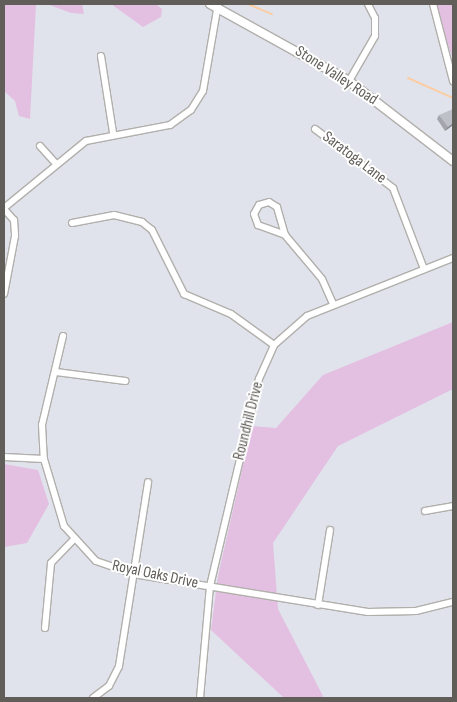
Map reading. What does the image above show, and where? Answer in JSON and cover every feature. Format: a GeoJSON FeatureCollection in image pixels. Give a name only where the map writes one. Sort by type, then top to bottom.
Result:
{"type":"FeatureCollection","features":[{"type":"Feature","properties":{"kind":"street"},"geometry":{"type":"LineString","coordinates":[[349,81],[375,36],[375,18],[368,4]]}},
{"type":"Feature","properties":{"kind":"street"},"geometry":{"type":"LineString","coordinates":[[433,4],[453,81]]}},
{"type":"Feature","properties":{"kind":"street"},"geometry":{"type":"LineString","coordinates":[[4,294],[15,236],[14,220],[4,208],[86,141],[113,133],[170,124],[191,110],[206,79],[215,5]]}},
{"type":"Feature","properties":{"kind":"street","name":"Stone Valley Road"},"geometry":{"type":"LineString","coordinates":[[215,5],[349,81],[453,161]]}},
{"type":"Feature","properties":{"kind":"street"},"geometry":{"type":"LineString","coordinates":[[101,56],[113,133]]}},
{"type":"Feature","properties":{"kind":"street","name":"Saratoga Lane"},"geometry":{"type":"LineString","coordinates":[[315,129],[393,188],[424,269]]}},
{"type":"Feature","properties":{"kind":"street"},"geometry":{"type":"LineString","coordinates":[[40,146],[56,164]]}},
{"type":"Feature","properties":{"kind":"street"},"geometry":{"type":"LineString","coordinates":[[285,235],[258,225],[254,214],[259,204],[269,202],[278,207],[285,235],[322,279],[334,304]]}},
{"type":"Feature","properties":{"kind":"street"},"geometry":{"type":"LineString","coordinates":[[72,223],[114,215],[142,222],[152,230],[184,294],[231,314],[274,345]]}},
{"type":"Feature","properties":{"kind":"street","name":"Roundhill Drive"},"geometry":{"type":"LineString","coordinates":[[200,698],[210,586],[259,379],[274,345],[295,324],[334,304],[453,258]]}},
{"type":"Feature","properties":{"kind":"street","name":"Royal Oaks Drive"},"geometry":{"type":"LineString","coordinates":[[63,336],[42,425],[44,459],[60,516],[73,540],[96,561],[133,574],[318,604],[399,612],[453,602]]}},
{"type":"Feature","properties":{"kind":"street"},"geometry":{"type":"LineString","coordinates":[[56,372],[126,381]]}},
{"type":"Feature","properties":{"kind":"street"},"geometry":{"type":"LineString","coordinates":[[4,457],[44,459]]}},
{"type":"Feature","properties":{"kind":"street"},"geometry":{"type":"LineString","coordinates":[[93,698],[109,686],[119,666],[148,482]]}},
{"type":"Feature","properties":{"kind":"street"},"geometry":{"type":"LineString","coordinates":[[425,511],[453,506]]}},
{"type":"Feature","properties":{"kind":"street"},"geometry":{"type":"LineString","coordinates":[[318,604],[330,530]]}},
{"type":"Feature","properties":{"kind":"street"},"geometry":{"type":"LineString","coordinates":[[46,628],[51,563],[73,540]]}},
{"type":"Feature","properties":{"kind":"shaded area"},"geometry":{"type":"Polygon","coordinates":[[[4,4],[36,4],[30,119],[19,116],[15,101],[4,91],[4,4]]]}},
{"type":"Feature","properties":{"kind":"shaded area"},"geometry":{"type":"Polygon","coordinates":[[[47,4],[82,4],[84,14],[71,13],[47,4]]]}},
{"type":"Feature","properties":{"kind":"shaded area"},"geometry":{"type":"Polygon","coordinates":[[[111,4],[156,4],[162,9],[161,17],[143,27],[111,4]]]}},
{"type":"Feature","properties":{"kind":"shaded area"},"geometry":{"type":"Polygon","coordinates":[[[437,4],[453,4],[453,59],[438,17],[437,4]]]}},
{"type":"Feature","properties":{"kind":"shaded area"},"geometry":{"type":"Polygon","coordinates":[[[453,322],[453,389],[338,446],[273,543],[278,609],[324,698],[284,698],[211,630],[218,576],[252,426],[276,428],[323,375],[453,322]]]}},
{"type":"Feature","properties":{"kind":"shaded area"},"geometry":{"type":"Polygon","coordinates":[[[4,464],[38,470],[49,504],[27,543],[4,547],[4,464]]]}},
{"type":"Feature","properties":{"kind":"building"},"geometry":{"type":"Polygon","coordinates":[[[453,109],[453,123],[448,127],[439,115],[453,109]]]}},
{"type":"Feature","properties":{"kind":"waterway"},"geometry":{"type":"LineString","coordinates":[[248,4],[272,14]]}},
{"type":"Feature","properties":{"kind":"waterway"},"geometry":{"type":"LineString","coordinates":[[408,78],[453,98]]}}]}
